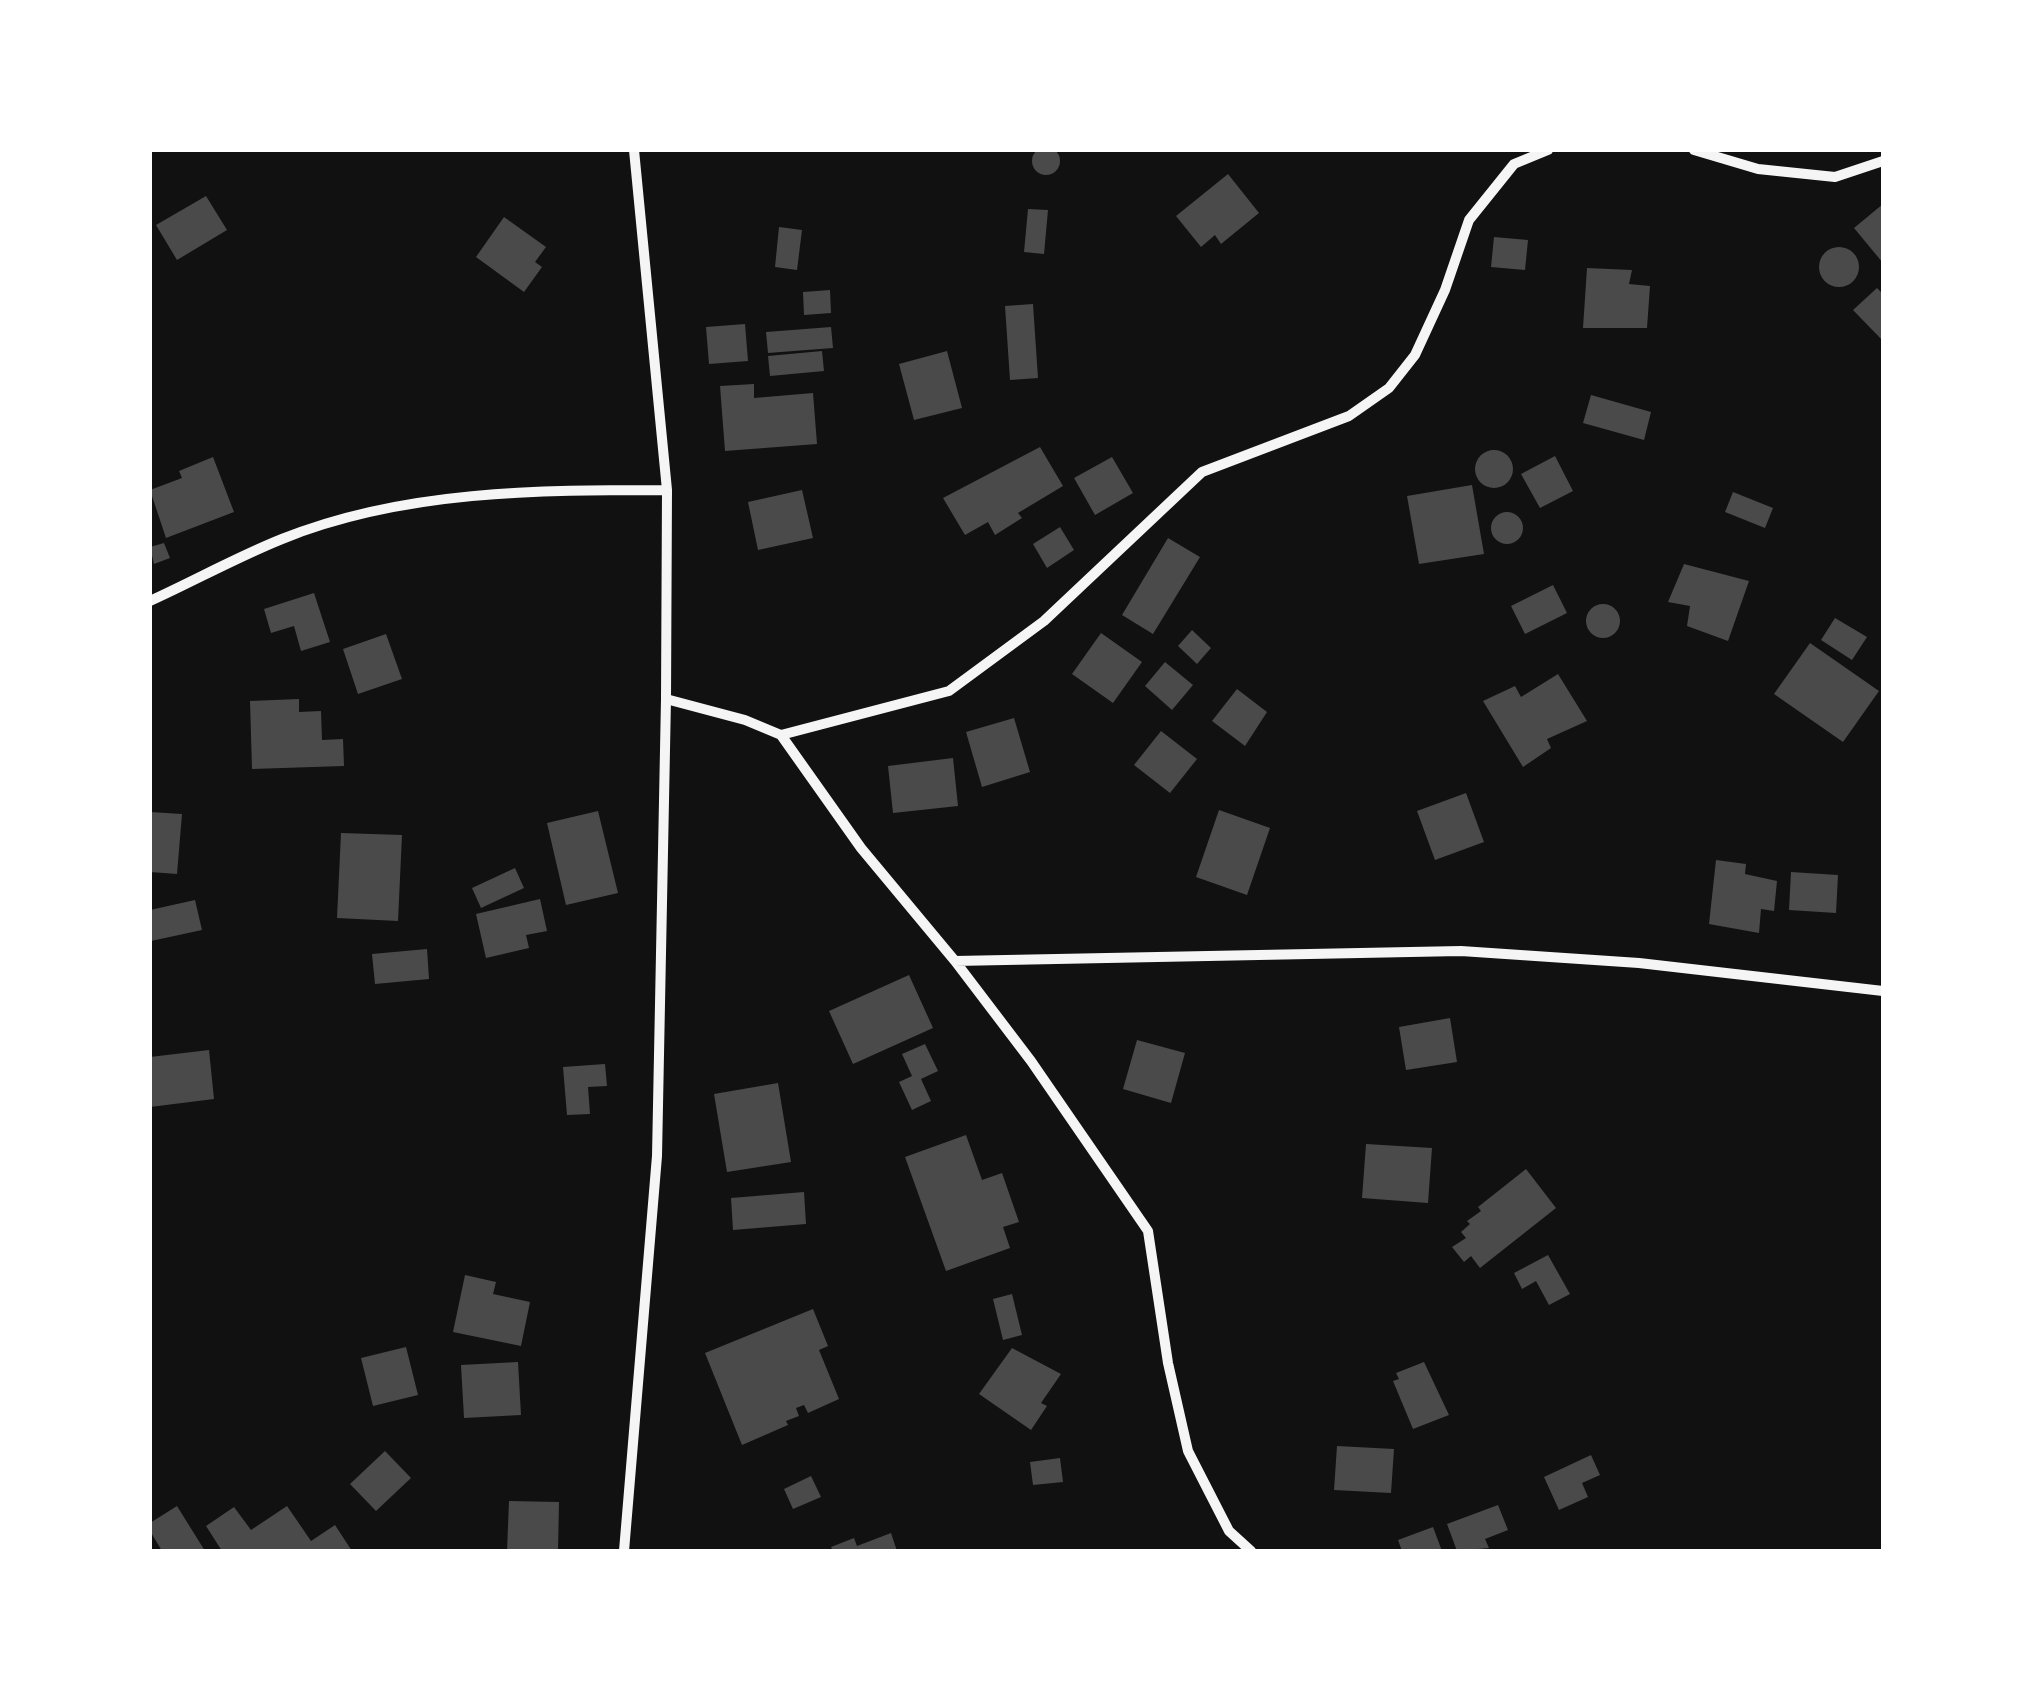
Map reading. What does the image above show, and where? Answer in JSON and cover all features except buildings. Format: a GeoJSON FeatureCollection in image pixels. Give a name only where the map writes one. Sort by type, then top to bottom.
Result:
{"type":"FeatureCollection","features":[{"type":"Feature","properties":{"kind":"street"},"geometry":{"type":"LineString","coordinates":[[624,1551],[657,1156],[666,698],[667,490],[634,150]]}},
{"type":"Feature","properties":{"kind":"street"},"geometry":{"type":"LineString","coordinates":[[781,736],[949,691],[1044,621],[1202,472],[1348,416],[1389,388],[1415,354],[1470,220],[1514,164],[1548,150]]}},
{"type":"Feature","properties":{"kind":"street"},"geometry":{"type":"LineString","coordinates":[[1694,150],[1758,168],[1835,178],[1883,162]]}},
{"type":"Feature","properties":{"kind":"street"},"geometry":{"type":"LineString","coordinates":[[150,601],[283,538],[374,512],[536,490],[667,490]]}},
{"type":"Feature","properties":{"kind":"street"},"geometry":{"type":"LineString","coordinates":[[666,698],[745,720],[781,736],[861,848],[1031,1061],[1148,1232],[1168,1363],[1188,1451],[1229,1531],[1250,1551]]}},
{"type":"Feature","properties":{"kind":"street"},"geometry":{"type":"LineString","coordinates":[[954,961],[1460,951],[1639,963],[1883,991]]}}]}
